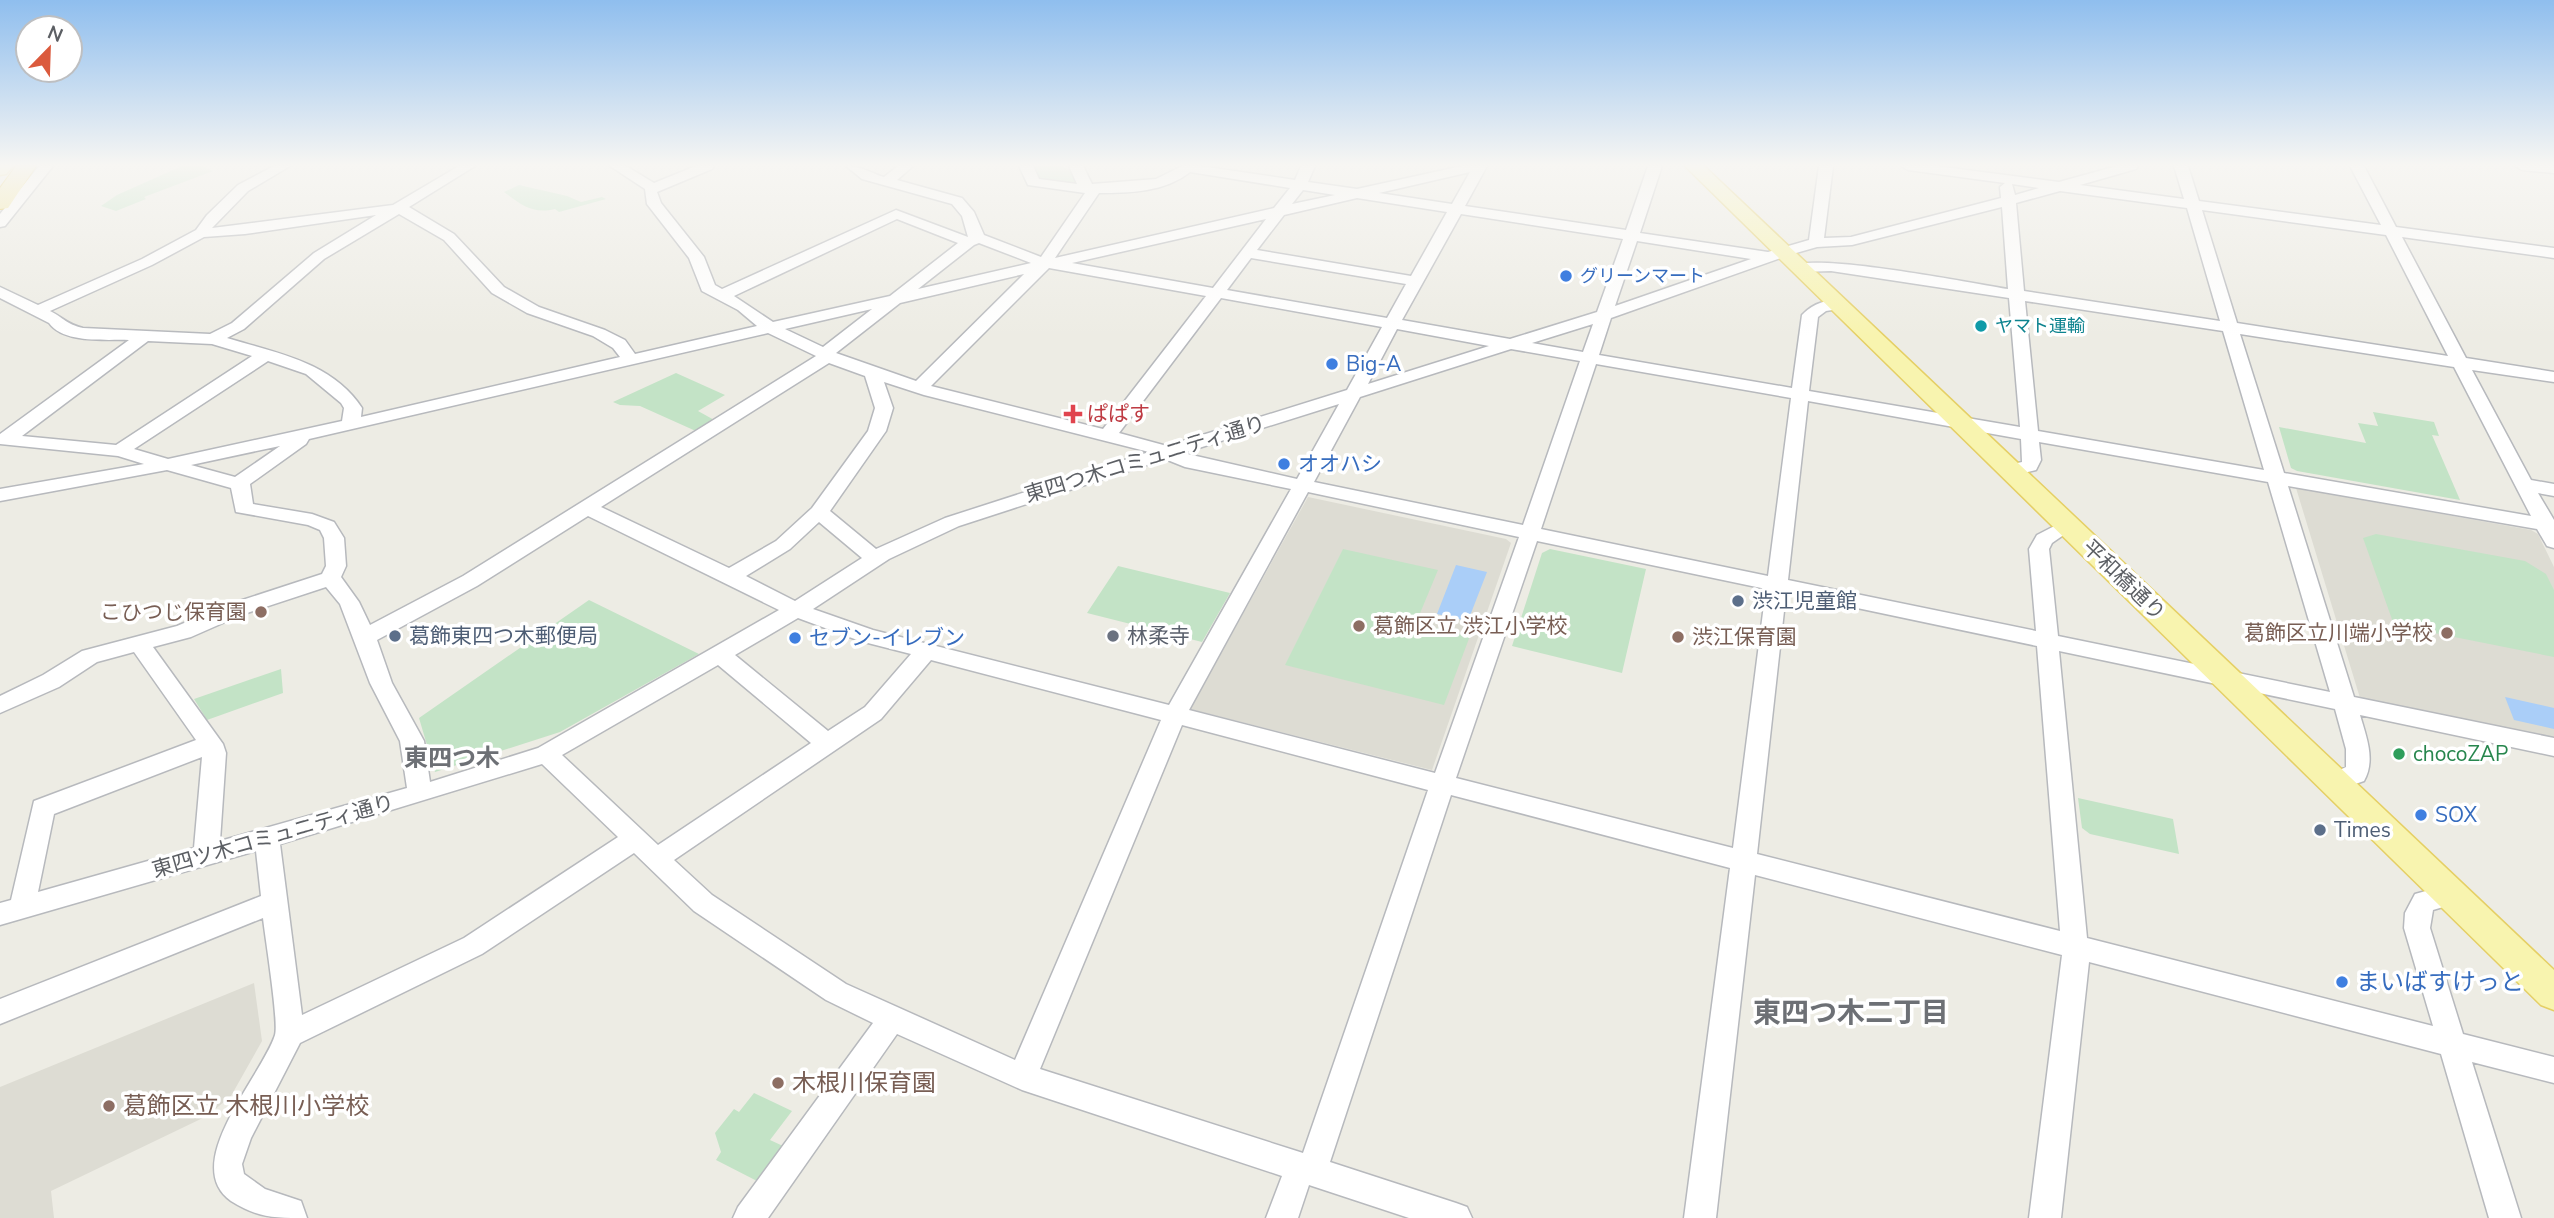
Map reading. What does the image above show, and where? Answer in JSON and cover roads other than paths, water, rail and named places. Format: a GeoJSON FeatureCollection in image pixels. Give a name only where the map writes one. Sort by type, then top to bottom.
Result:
{"type":"FeatureCollection","features":[{"type":"Feature","properties":{"kind":"main road","name":"平和橋通り"},"geometry":{"type":"LineString","coordinates":[[1749,223],[1784,259],[1839,305],[2554,994]]}},
{"type":"Feature","properties":{"kind":"street"},"geometry":{"type":"LineString","coordinates":[[201,233],[208,223]]}},
{"type":"Feature","properties":{"kind":"street"},"geometry":{"type":"LineString","coordinates":[[37,311],[147,262],[201,233],[290,223]]}},
{"type":"Feature","properties":{"kind":"street"},"geometry":{"type":"LineString","coordinates":[[213,339],[238,326],[319,256],[375,223]]}},
{"type":"Feature","properties":{"kind":"street"},"geometry":{"type":"LineString","coordinates":[[425,223],[449,237],[498,290],[533,310],[599,332],[619,344],[630,359]]}},
{"type":"Feature","properties":{"kind":"street"},"geometry":{"type":"LineString","coordinates":[[669,223],[696,257],[708,288],[744,307],[770,328],[826,355],[919,388],[1108,435],[1166,452],[1185,461],[2554,747]]}},
{"type":"Feature","properties":{"kind":"street"},"geometry":{"type":"LineString","coordinates":[[723,295],[879,223]]}},
{"type":"Feature","properties":{"kind":"street"},"geometry":{"type":"LineString","coordinates":[[920,223],[1044,263],[2549,525]]}},
{"type":"Feature","properties":{"kind":"street"},"geometry":{"type":"LineString","coordinates":[[972,223],[974,240]]}},
{"type":"Feature","properties":{"kind":"street"},"geometry":{"type":"LineString","coordinates":[[919,388],[1044,263],[1072,223]]}},
{"type":"Feature","properties":{"kind":"street"},"geometry":{"type":"LineString","coordinates":[[0,495],[94,480],[309,433],[1228,223]]}},
{"type":"Feature","properties":{"kind":"street"},"geometry":{"type":"LineString","coordinates":[[1108,435],[1270,223]]}},
{"type":"Feature","properties":{"kind":"street"},"geometry":{"type":"LineString","coordinates":[[1022,1077],[1175,714],[1449,223]]}},
{"type":"Feature","properties":{"kind":"street"},"geometry":{"type":"LineString","coordinates":[[1550,223],[2554,377]]}},
{"type":"Feature","properties":{"kind":"street"},"geometry":{"type":"LineString","coordinates":[[1282,1218],[1306,1169],[1444,784],[1635,223]]}},
{"type":"Feature","properties":{"kind":"street"},"geometry":{"type":"LineString","coordinates":[[1815,243],[1818,223]]}},
{"type":"Feature","properties":{"kind":"street","name":"東四つ木コミュニティ通り"},"geometry":{"type":"LineString","coordinates":[[546,754],[796,610],[875,558],[952,522],[1354,391],[1784,259],[1815,243],[1852,241],[1914,223]]}},
{"type":"Feature","properties":{"kind":"street"},"geometry":{"type":"LineString","coordinates":[[2010,223],[2032,460],[2029,466],[2011,470]]}},
{"type":"Feature","properties":{"kind":"street"},"geometry":{"type":"LineString","coordinates":[[2198,223],[2345,703],[2359,767],[2356,775],[2335,782]]}},
{"type":"Feature","properties":{"kind":"street"},"geometry":{"type":"LineString","coordinates":[[2329,223],[2554,253]]}},
{"type":"Feature","properties":{"kind":"street"},"geometry":{"type":"LineString","coordinates":[[2387,223],[2525,485],[2549,525],[2554,542]]}},
{"type":"Feature","properties":{"kind":"street"},"geometry":{"type":"LineString","coordinates":[[365,637],[470,581],[826,355],[974,240]]}},
{"type":"Feature","properties":{"kind":"street"},"geometry":{"type":"LineString","coordinates":[[1246,253],[1416,281]]}},
{"type":"Feature","properties":{"kind":"street"},"geometry":{"type":"LineString","coordinates":[[0,292],[55,320],[60,327],[82,333],[213,339],[312,370],[348,400],[353,408],[351,423]]}},
{"type":"Feature","properties":{"kind":"street"},"geometry":{"type":"LineString","coordinates":[[1700,1218],[1810,315],[1822,307],[1839,305]]}},
{"type":"Feature","properties":{"kind":"street"},"geometry":{"type":"LineString","coordinates":[[3,439],[146,335]]}},
{"type":"Feature","properties":{"kind":"street"},"geometry":{"type":"LineString","coordinates":[[119,451],[265,355]]}},
{"type":"Feature","properties":{"kind":"street"},"geometry":{"type":"LineString","coordinates":[[730,576],[783,545],[819,512],[877,432],[884,408],[873,373]]}},
{"type":"Feature","properties":{"kind":"street"},"geometry":{"type":"LineString","coordinates":[[238,484],[309,433]]}},
{"type":"Feature","properties":{"kind":"street"},"geometry":{"type":"LineString","coordinates":[[0,705],[51,681],[90,656],[140,645],[330,578],[336,566],[334,538],[327,527],[312,520],[243,508],[243,488],[238,484],[119,451],[3,439]]}},
{"type":"Feature","properties":{"kind":"street"},"geometry":{"type":"LineString","coordinates":[[2525,485],[2554,490]]}},
{"type":"Feature","properties":{"kind":"street"},"geometry":{"type":"LineString","coordinates":[[585,507],[796,610],[868,636],[2554,1070]]}},
{"type":"Feature","properties":{"kind":"street"},"geometry":{"type":"LineString","coordinates":[[819,512],[875,558]]}},
{"type":"Feature","properties":{"kind":"street"},"geometry":{"type":"LineString","coordinates":[[2045,1218],[2076,946],[2040,543],[2068,525]]}},
{"type":"Feature","properties":{"kind":"street"},"geometry":{"type":"LineString","coordinates":[[330,578],[349,603],[365,637],[381,683],[412,741],[420,793]]}},
{"type":"Feature","properties":{"kind":"street"},"geometry":{"type":"LineString","coordinates":[[140,645],[211,744],[214,753],[206,855]]}},
{"type":"Feature","properties":{"kind":"street"},"geometry":{"type":"LineString","coordinates":[[656,859],[873,713],[926,652]]}},
{"type":"Feature","properties":{"kind":"street"},"geometry":{"type":"LineString","coordinates":[[720,654],[828,744]]}},
{"type":"Feature","properties":{"kind":"street"},"geometry":{"type":"LineString","coordinates":[[11,911],[43,808],[211,744]]}},
{"type":"Feature","properties":{"kind":"street"},"geometry":{"type":"LineString","coordinates":[[546,754],[703,903],[836,992],[1022,1077],[1456,1218]]}},
{"type":"Feature","properties":{"kind":"street","name":"東四ツ木コミュニティ通り"},"geometry":{"type":"LineString","coordinates":[[11,911],[546,754]]}},
{"type":"Feature","properties":{"kind":"street"},"geometry":{"type":"LineString","coordinates":[[267,838],[290,1034],[238,1133],[227,1164],[231,1183],[257,1201],[290,1212],[291,1218]]}},
{"type":"Feature","properties":{"kind":"street"},"geometry":{"type":"LineString","coordinates":[[290,1034],[473,946],[635,839]]}},
{"type":"Feature","properties":{"kind":"street"},"geometry":{"type":"LineString","coordinates":[[2451,895],[2424,902],[2418,913],[2417,928],[2505,1218]]}},
{"type":"Feature","properties":{"kind":"street"},"geometry":{"type":"LineString","coordinates":[[0,1012],[274,902]]}},
{"type":"Feature","properties":{"kind":"street"},"geometry":{"type":"LineString","coordinates":[[749,1218],[892,1019]]}},
{"type":"Feature","properties":{"kind":"water"},"geometry":{"type":"Polygon","coordinates":[[[1456,565],[1487,572],[1468,621],[1437,614],[1456,565]]]}},
{"type":"Feature","properties":{"kind":"water"},"geometry":{"type":"Polygon","coordinates":[[[2505,697],[2554,708],[2554,729],[2514,720],[2505,697]]]}},
{"type":"Feature","properties":{"kind":"place","name":"グリーンマート"},"geometry":{"type":"Point","coordinates":[1566,276]}},
{"type":"Feature","properties":{"kind":"place","name":"ヤマト運輸"},"geometry":{"type":"Point","coordinates":[1981,326]}},
{"type":"Feature","properties":{"kind":"place","name":"Big-A"},"geometry":{"type":"Point","coordinates":[1332,364]}},
{"type":"Feature","properties":{"kind":"place","name":"ぱぱす"},"geometry":{"type":"Point","coordinates":[1073,414]}},
{"type":"Feature","properties":{"kind":"place","name":"オオハシ"},"geometry":{"type":"Point","coordinates":[1284,464]}},
{"type":"Feature","properties":{"kind":"place","name":"渋江児童館"},"geometry":{"type":"Point","coordinates":[1738,601]}},
{"type":"Feature","properties":{"kind":"place","name":"こひつじ保育園"},"geometry":{"type":"Point","coordinates":[261,612]}},
{"type":"Feature","properties":{"kind":"place","name":"葛飾区立 渋江小学校"},"geometry":{"type":"Point","coordinates":[1359,626]}},
{"type":"Feature","properties":{"kind":"place","name":"葛飾区立川端小学校"},"geometry":{"type":"Point","coordinates":[2447,633]}},
{"type":"Feature","properties":{"kind":"place","name":"葛飾東四つ木郵便局"},"geometry":{"type":"Point","coordinates":[395,636]}},
{"type":"Feature","properties":{"kind":"place","name":"林柔寺"},"geometry":{"type":"Point","coordinates":[1113,636]}},
{"type":"Feature","properties":{"kind":"place","name":"渋江保育園"},"geometry":{"type":"Point","coordinates":[1678,637]}},
{"type":"Feature","properties":{"kind":"place","name":"セブン-イレブン"},"geometry":{"type":"Point","coordinates":[795,638]}},
{"type":"Feature","properties":{"kind":"place","name":"chocoZAP"},"geometry":{"type":"Point","coordinates":[2399,754]}},
{"type":"Feature","properties":{"kind":"place","name":"SOX"},"geometry":{"type":"Point","coordinates":[2421,815]}},
{"type":"Feature","properties":{"kind":"place","name":"Times"},"geometry":{"type":"Point","coordinates":[2320,830]}},
{"type":"Feature","properties":{"kind":"place","name":"まいばすけっと"},"geometry":{"type":"Point","coordinates":[2342,982]}},
{"type":"Feature","properties":{"kind":"place","name":"木根川保育園"},"geometry":{"type":"Point","coordinates":[778,1083]}},
{"type":"Feature","properties":{"kind":"place","name":"葛飾区立 木根川小学校"},"geometry":{"type":"Point","coordinates":[109,1106]}},
{"type":"Feature","properties":{"kind":"district","name":"東四つ木"},"geometry":{"type":"Point","coordinates":[452,758]}},
{"type":"Feature","properties":{"kind":"district","name":"東四つ木二丁目"},"geometry":{"type":"Point","coordinates":[1851,1012]}}]}
